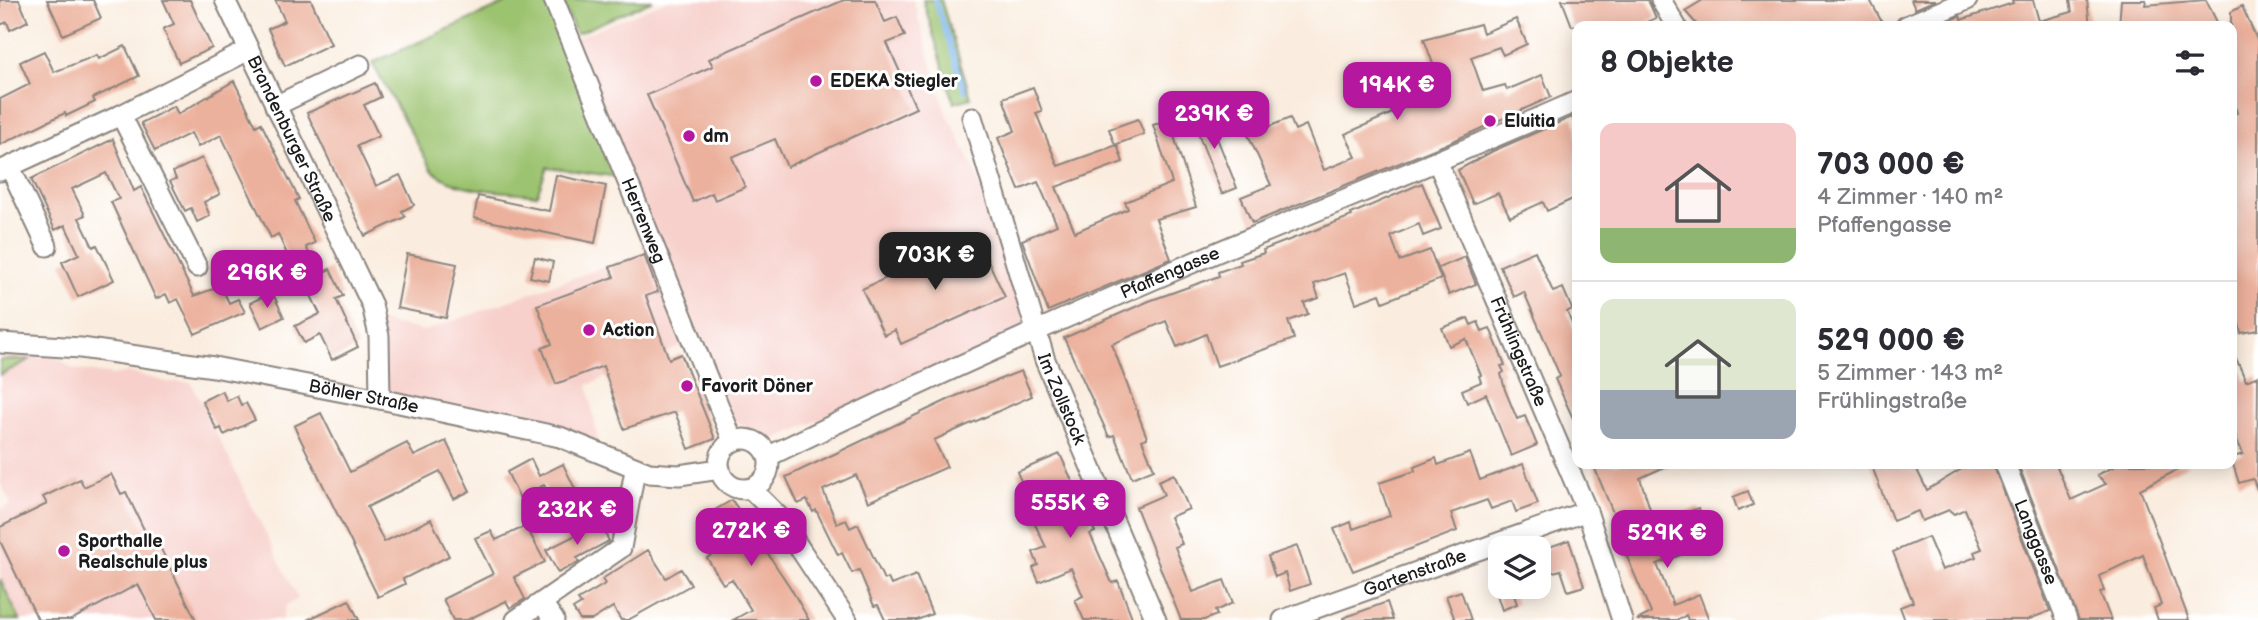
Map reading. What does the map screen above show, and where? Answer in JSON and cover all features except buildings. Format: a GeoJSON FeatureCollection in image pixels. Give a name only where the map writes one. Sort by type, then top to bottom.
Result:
{"type":"FeatureCollection","features":[{"type":"Feature","properties":{"kind":"street","name":"Brandenburger Straße"},"geometry":{"type":"LineString","coordinates":[[225,0],[374,312],[379,336],[380,399]]}},
{"type":"Feature","properties":{"kind":"street","name":"Herrenweg"},"geometry":{"type":"LineString","coordinates":[[554,0],[733,441]]}},
{"type":"Feature","properties":{"kind":"street"},"geometry":{"type":"LineString","coordinates":[[1661,0],[1673,21]]}},
{"type":"Feature","properties":{"kind":"street"},"geometry":{"type":"LineString","coordinates":[[1918,21],[1967,0]]}},
{"type":"Feature","properties":{"kind":"street"},"geometry":{"type":"LineString","coordinates":[[47,246],[5,169],[121,115],[249,50]]}},
{"type":"Feature","properties":{"kind":"street"},"geometry":{"type":"LineString","coordinates":[[275,106],[360,65]]}},
{"type":"Feature","properties":{"kind":"street","name":"Pfaffengasse"},"geometry":{"type":"LineString","coordinates":[[768,456],[1036,331],[1193,262],[1438,163],[1572,103]]}},
{"type":"Feature","properties":{"kind":"street"},"geometry":{"type":"LineString","coordinates":[[121,115],[197,267]]}},
{"type":"Feature","properties":{"kind":"street","name":"Im Zollstock"},"geometry":{"type":"LineString","coordinates":[[972,117],[1036,331],[1062,401],[1156,620]]}},
{"type":"Feature","properties":{"kind":"street","name":"Frühlingstraße"},"geometry":{"type":"LineString","coordinates":[[1438,163],[1587,511],[1622,620]]}},
{"type":"Feature","properties":{"kind":"street","name":"Böhler Straße"},"geometry":{"type":"LineString","coordinates":[[0,344],[81,348],[214,367],[380,399],[560,437],[635,470],[666,476],[720,470]]}},
{"type":"Feature","properties":{"kind":"street"},"geometry":{"type":"LineString","coordinates":[[750,439],[764,448],[769,467],[758,483],[731,485],[720,470],[721,453],[733,441],[750,439]]}},
{"type":"Feature","properties":{"kind":"street","name":"Langgasse"},"geometry":{"type":"LineString","coordinates":[[2007,469],[2065,619]]}},
{"type":"Feature","properties":{"kind":"street"},"geometry":{"type":"LineString","coordinates":[[516,620],[621,548],[635,470]]}},
{"type":"Feature","properties":{"kind":"street"},"geometry":{"type":"LineString","coordinates":[[758,483],[848,620]]}},
{"type":"Feature","properties":{"kind":"street","name":"Gartenstraße"},"geometry":{"type":"LineString","coordinates":[[1283,620],[1587,511]]}},
{"type":"Feature","properties":{"kind":"street"},"geometry":{"type":"LineString","coordinates":[[542,603],[554,620]]}},
{"type":"Feature","properties":{"kind":"shaded area"},"geometry":{"type":"Polygon","coordinates":[[[668,0],[913,0],[945,110],[976,172],[1027,330],[768,442],[735,420],[696,340],[588,385],[598,442],[387,392],[369,319],[425,331],[645,252],[566,42],[668,0]]]}},
{"type":"Feature","properties":{"kind":"shaded area"},"geometry":{"type":"Polygon","coordinates":[[[0,354],[58,358],[73,369],[113,375],[128,372],[167,382],[191,382],[298,599],[286,605],[282,620],[20,620],[0,579],[0,510],[11,504],[0,482],[0,354]]]}},
{"type":"Feature","properties":{"kind":"green space"},"geometry":{"type":"Polygon","coordinates":[[[513,0],[548,0],[619,177],[547,167],[537,195],[467,187],[432,170],[372,63],[513,0]]]}},
{"type":"Feature","properties":{"kind":"green space"},"geometry":{"type":"Polygon","coordinates":[[[562,0],[653,0],[576,34],[562,0]]]}},
{"type":"Feature","properties":{"kind":"green space"},"geometry":{"type":"Polygon","coordinates":[[[923,0],[941,0],[971,98],[954,103],[923,0]]]}},
{"type":"Feature","properties":{"kind":"green space"},"geometry":{"type":"Polygon","coordinates":[[[31,359],[0,375],[0,360],[31,359]]]}},
{"type":"Feature","properties":{"kind":"green space"},"geometry":{"type":"Polygon","coordinates":[[[0,579],[20,620],[0,620],[0,579]]]}},
{"type":"Feature","properties":{"kind":"waterway"},"geometry":{"type":"LineString","coordinates":[[935,0],[965,91]]}},
{"type":"Feature","properties":{"kind":"place","name":"EDEKA Stiegler"},"geometry":{"type":"Point","coordinates":[816,81]}},
{"type":"Feature","properties":{"kind":"place","name":"Eluitia"},"geometry":{"type":"Point","coordinates":[1490,121]}},
{"type":"Feature","properties":{"kind":"place","name":"dm"},"geometry":{"type":"Point","coordinates":[689,136]}},
{"type":"Feature","properties":{"kind":"place","name":"Action"},"geometry":{"type":"Point","coordinates":[589,330]}},
{"type":"Feature","properties":{"kind":"place","name":"Favorit Döner"},"geometry":{"type":"Point","coordinates":[687,386]}},
{"type":"Feature","properties":{"kind":"place","name":"Sporthalle Realschule plus"},"geometry":{"type":"Point","coordinates":[64,551]}}]}
